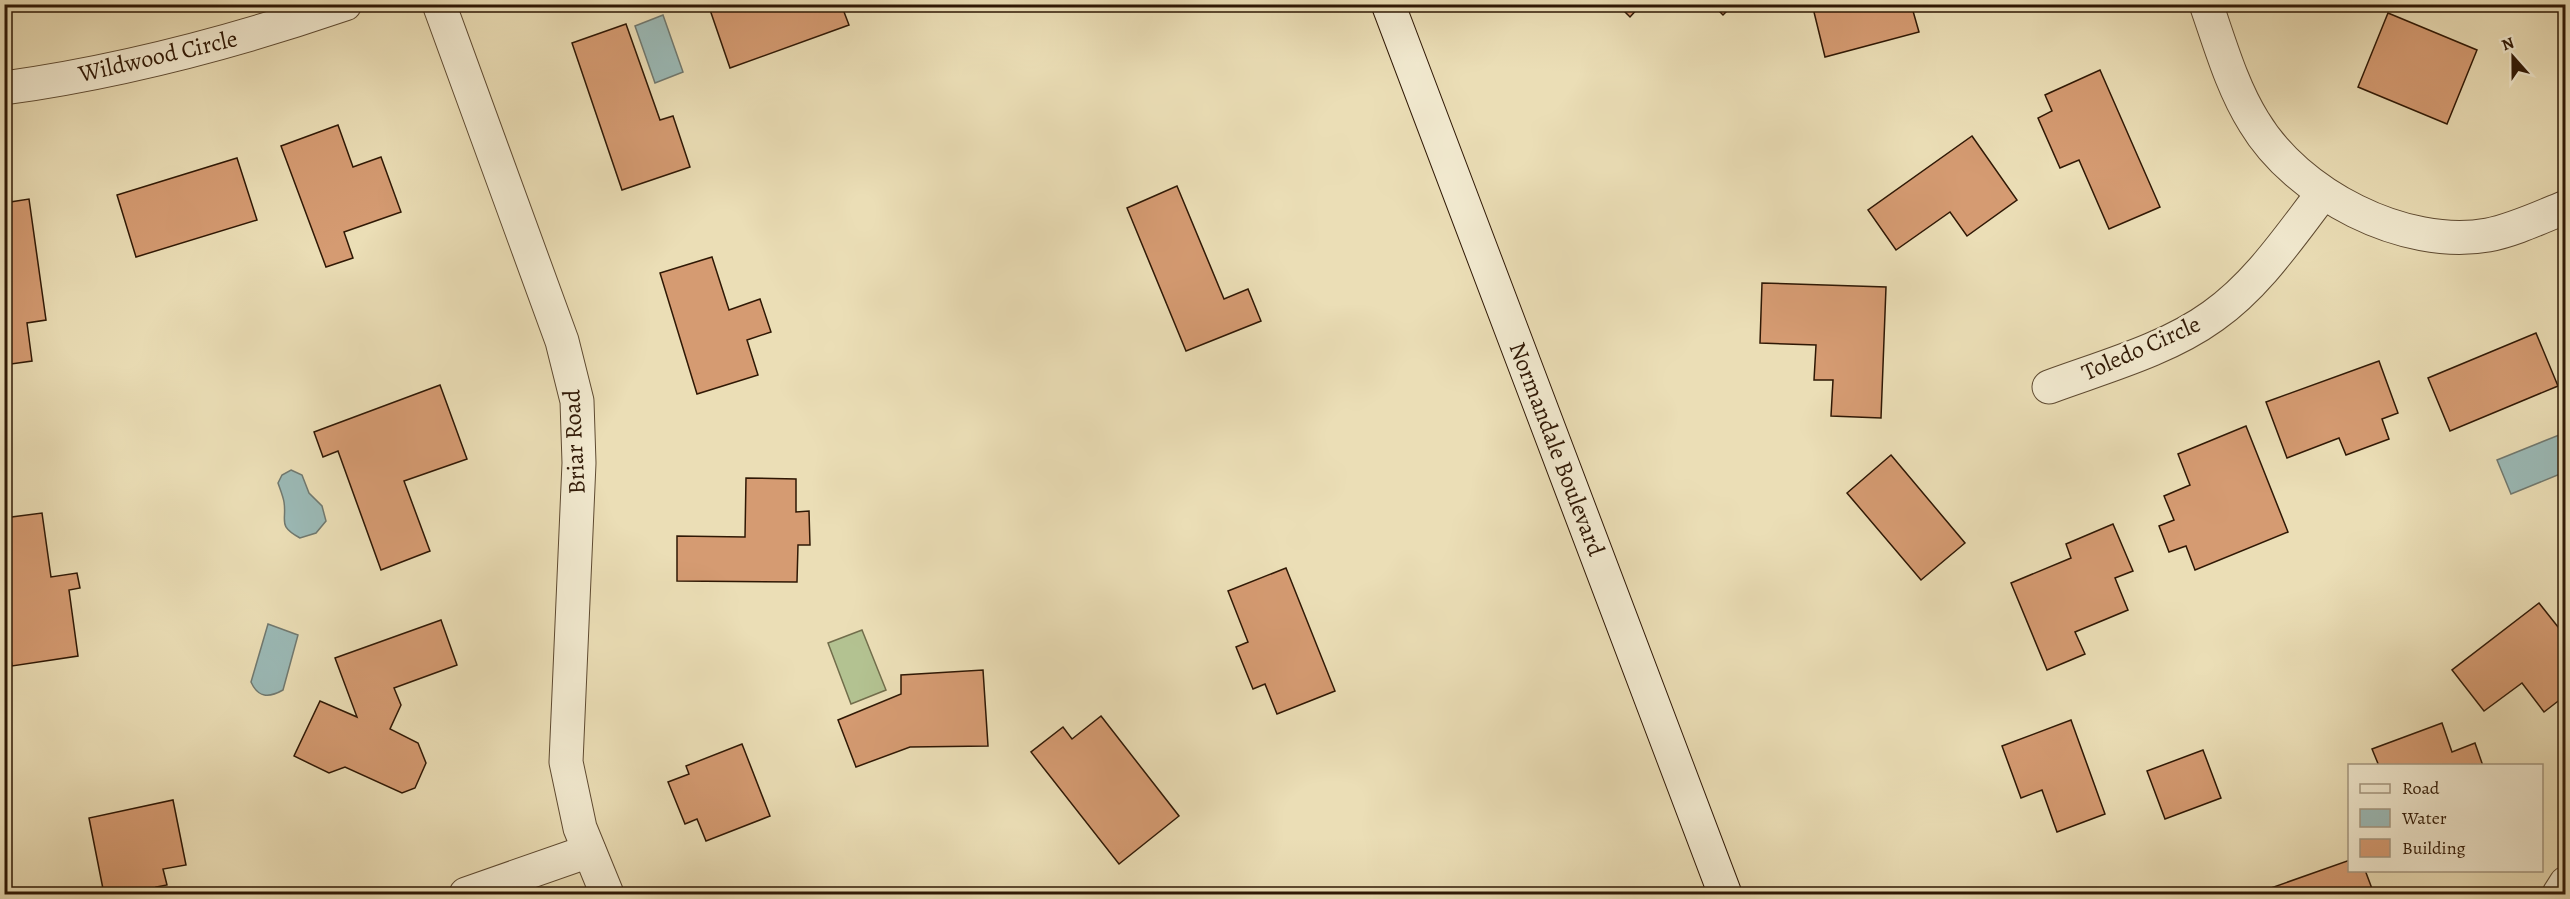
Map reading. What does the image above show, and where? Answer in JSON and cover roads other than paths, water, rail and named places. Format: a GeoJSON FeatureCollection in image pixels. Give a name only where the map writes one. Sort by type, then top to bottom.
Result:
{"type":"FeatureCollection","features":[{"type":"Feature","properties":{"kind":"street","name":"Wildwood Circle"},"geometry":{"type":"LineString","coordinates":[[4,88],[127,67],[236,38],[345,4]]}},
{"type":"Feature","properties":{"kind":"street","name":"Briar Road"},"geometry":{"type":"LineString","coordinates":[[439,4],[562,341],[577,401],[579,463],[566,762],[580,828],[607,894]]}},
{"type":"Feature","properties":{"kind":"street","name":"Normandale Boulevard"},"geometry":{"type":"LineString","coordinates":[[1388,4],[1725,894]]}},
{"type":"Feature","properties":{"kind":"street"},"geometry":{"type":"LineString","coordinates":[[2206,4],[2233,78],[2254,123],[2284,161],[2322,194],[2374,220],[2432,236],[2488,235],[2565,207]]}},
{"type":"Feature","properties":{"kind":"street","name":"Toledo Circle"},"geometry":{"type":"LineString","coordinates":[[2049,387],[2166,342],[2212,317],[2252,283],[2322,194]]}},
{"type":"Feature","properties":{"kind":"street"},"geometry":{"type":"LineString","coordinates":[[466,894],[589,851]]}},
{"type":"Feature","properties":{"kind":"street"},"geometry":{"type":"LineString","coordinates":[[2559,894],[2565,883]]}},
{"type":"Feature","properties":{"kind":"water"},"geometry":{"type":"Polygon","coordinates":[[[663,15],[683,72],[655,83],[635,26],[663,15]]]}},
{"type":"Feature","properties":{"kind":"water"},"geometry":{"type":"Polygon","coordinates":[[[2564,433],[2565,472],[2511,494],[2497,460],[2564,433]]]}},
{"type":"Feature","properties":{"kind":"water"},"geometry":{"type":"Polygon","coordinates":[[[291,470],[302,475],[309,493],[322,506],[326,521],[316,533],[300,538],[288,530],[284,523],[284,502],[278,483],[282,475],[291,470]]]}},
{"type":"Feature","properties":{"kind":"water"},"geometry":{"type":"Polygon","coordinates":[[[268,624],[298,635],[283,690],[264,695],[257,691],[251,682],[268,624]]]}}]}
